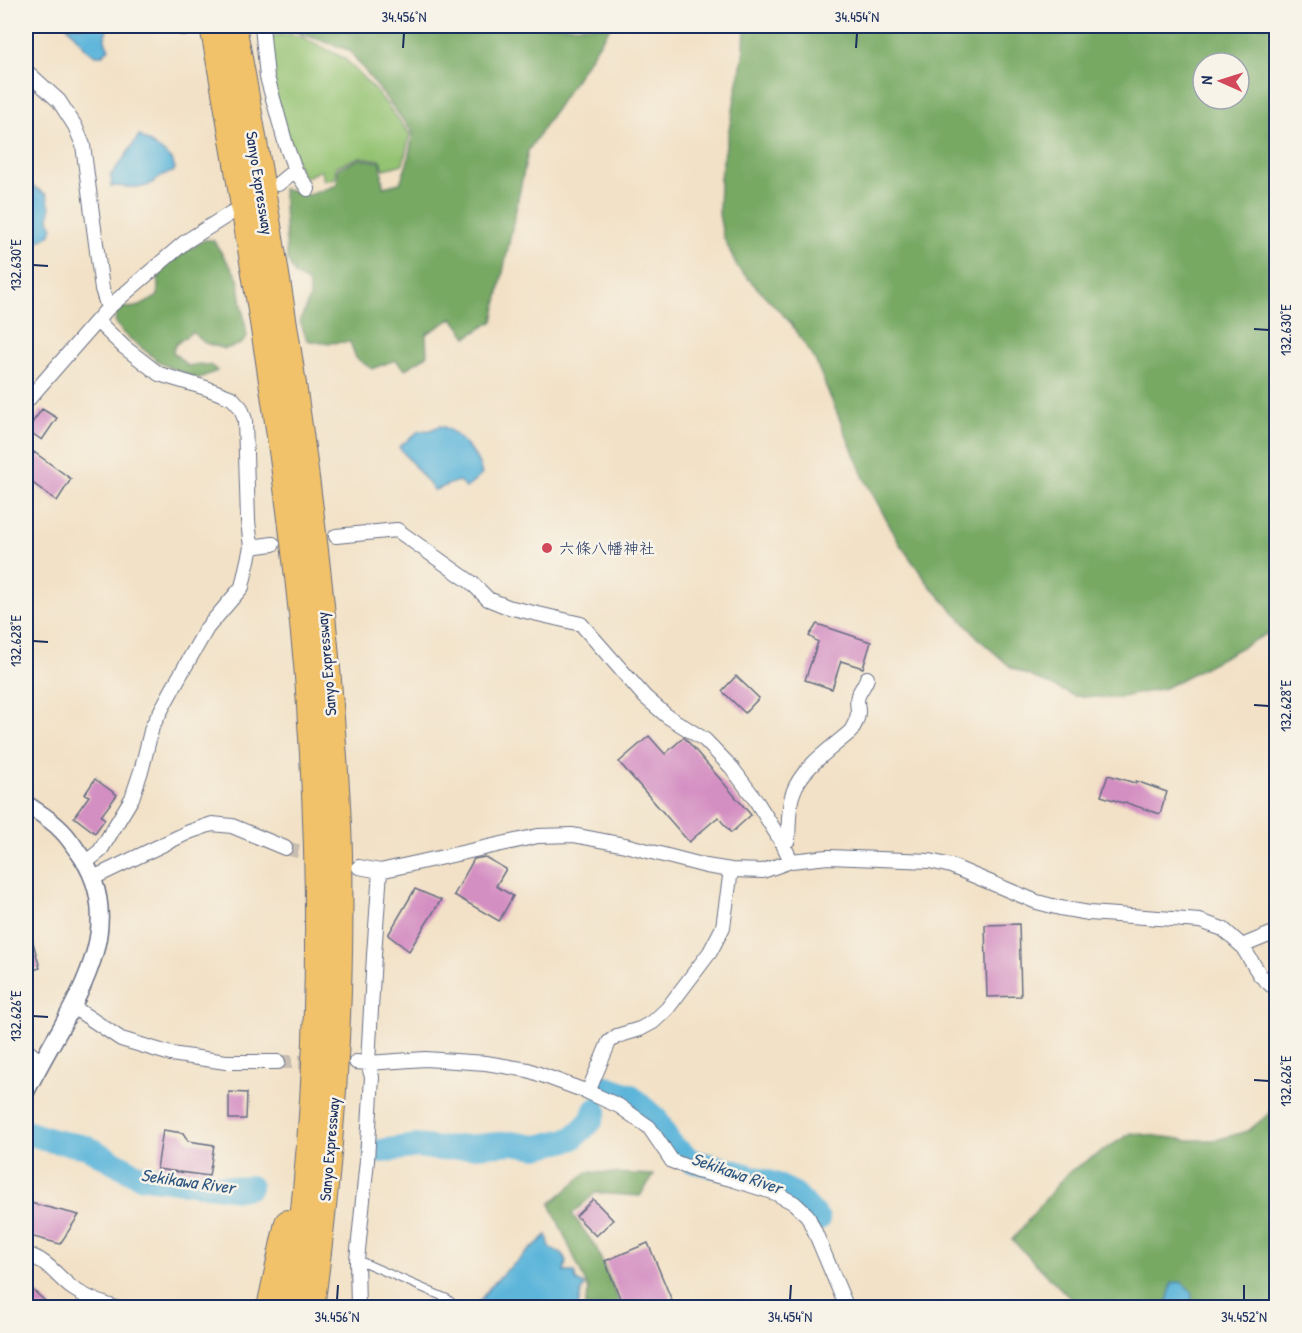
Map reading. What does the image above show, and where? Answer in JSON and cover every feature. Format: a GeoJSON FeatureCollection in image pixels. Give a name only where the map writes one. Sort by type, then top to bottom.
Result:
{"type":"FeatureCollection","features":[{"type":"Feature","properties":{"kind":"highway","name":"Sanyo Expressway"},"geometry":{"type":"LineString","coordinates":[[213,26],[270,358],[291,512],[307,657],[318,851],[319,939],[314,1091],[292,1308]]}},
{"type":"Feature","properties":{"kind":"highway","name":"Sanyo Expressway"},"geometry":{"type":"LineString","coordinates":[[233,26],[289,356],[314,535],[335,770],[339,854],[338,1016],[327,1181],[311,1308]]}},
{"type":"Feature","properties":{"kind":"highway"},"geometry":{"type":"LineString","coordinates":[[329,1308],[334,1220],[338,1016]]}},
{"type":"Feature","properties":{"kind":"highway"},"geometry":{"type":"LineString","coordinates":[[270,1308],[314,1091]]}},
{"type":"Feature","properties":{"kind":"street"},"geometry":{"type":"LineString","coordinates":[[182,26],[183,28],[195,26]]}},
{"type":"Feature","properties":{"kind":"street"},"geometry":{"type":"LineString","coordinates":[[262,26],[267,77],[286,145],[295,170],[308,189]]}},
{"type":"Feature","properties":{"kind":"street"},"geometry":{"type":"LineString","coordinates":[[26,70],[59,100],[75,126],[83,145],[102,289],[108,308]]}},
{"type":"Feature","properties":{"kind":"street"},"geometry":{"type":"LineString","coordinates":[[278,184],[295,170]]}},
{"type":"Feature","properties":{"kind":"street"},"geometry":{"type":"LineString","coordinates":[[26,402],[108,308],[185,242],[231,213]]}},
{"type":"Feature","properties":{"kind":"street"},"geometry":{"type":"LineString","coordinates":[[86,862],[100,851],[132,798],[152,727],[207,628],[242,587],[251,547],[245,420],[241,408],[232,398],[159,374],[124,347],[98,321]]}},
{"type":"Feature","properties":{"kind":"street"},"geometry":{"type":"LineString","coordinates":[[336,536],[397,530],[472,583],[488,599],[508,607],[581,624],[645,696],[667,716],[705,740],[732,768],[755,799],[783,844],[790,861]]}},
{"type":"Feature","properties":{"kind":"street"},"geometry":{"type":"LineString","coordinates":[[251,547],[273,544]]}},
{"type":"Feature","properties":{"kind":"street"},"geometry":{"type":"LineString","coordinates":[[783,844],[788,840],[792,795],[797,784],[806,771],[851,731],[858,713],[858,694],[865,686],[867,678]]}},
{"type":"Feature","properties":{"kind":"street"},"geometry":{"type":"LineString","coordinates":[[26,804],[63,832],[86,862],[98,897],[100,921],[97,948],[88,975],[26,1092]]}},
{"type":"Feature","properties":{"kind":"street"},"geometry":{"type":"LineString","coordinates":[[93,878],[189,832],[212,824],[232,826],[285,848]]}},
{"type":"Feature","properties":{"kind":"street"},"geometry":{"type":"LineString","coordinates":[[359,867],[380,871],[538,836],[573,835],[731,870],[763,871],[790,861],[828,857],[930,861],[951,866],[1037,902],[1060,908],[1089,913],[1200,921],[1223,929],[1242,946],[1260,975],[1276,987]]}},
{"type":"Feature","properties":{"kind":"street"},"geometry":{"type":"LineString","coordinates":[[588,1092],[609,1042],[617,1036],[640,1029],[653,1022],[667,1009],[710,952],[723,927],[731,870]]}},
{"type":"Feature","properties":{"kind":"street"},"geometry":{"type":"LineString","coordinates":[[358,1308],[357,1260],[372,1077],[362,1062],[380,871]]}},
{"type":"Feature","properties":{"kind":"street"},"geometry":{"type":"LineString","coordinates":[[1242,946],[1276,932]]}},
{"type":"Feature","properties":{"kind":"street"},"geometry":{"type":"LineString","coordinates":[[73,1007],[121,1039],[171,1054],[226,1062],[278,1062]]}},
{"type":"Feature","properties":{"kind":"street"},"geometry":{"type":"LineString","coordinates":[[26,1050],[42,1063]]}},
{"type":"Feature","properties":{"kind":"street"},"geometry":{"type":"LineString","coordinates":[[362,1062],[426,1059],[486,1063],[528,1070],[619,1106],[649,1127],[672,1161],[697,1171],[775,1193],[794,1203],[807,1215],[816,1232],[847,1308]]}},
{"type":"Feature","properties":{"kind":"street"},"geometry":{"type":"LineString","coordinates":[[26,1254],[46,1263],[69,1286],[82,1295],[116,1308]]}},
{"type":"Feature","properties":{"kind":"lane"},"geometry":{"type":"LineString","coordinates":[[357,1260],[448,1299],[458,1308]]}},
{"type":"Feature","properties":{"kind":"green space"},"geometry":{"type":"Polygon","coordinates":[[[286,26],[611,26],[528,151],[493,321],[467,337],[453,318],[426,334],[427,356],[405,369],[395,360],[372,369],[356,358],[350,342],[322,343],[307,340],[300,321],[310,297],[308,282],[295,275],[287,259],[283,189],[309,195],[337,185],[338,168],[360,159],[381,162],[383,187],[400,183],[407,164],[413,133],[349,50],[286,26]]]}},
{"type":"Feature","properties":{"kind":"green space"},"geometry":{"type":"Polygon","coordinates":[[[745,26],[1276,26],[1276,629],[1165,688],[1117,698],[1075,696],[1012,668],[981,641],[930,586],[899,543],[864,478],[815,360],[790,322],[738,268],[723,236],[719,214],[720,177],[744,51],[745,26]]]}},
{"type":"Feature","properties":{"kind":"green space"},"geometry":{"type":"Polygon","coordinates":[[[291,34],[302,37],[344,58],[376,91],[410,134],[403,164],[384,169],[381,160],[360,157],[336,166],[335,179],[324,180],[321,170],[304,178],[292,154],[270,75],[269,36],[291,34]]]}},
{"type":"Feature","properties":{"kind":"green space"},"geometry":{"type":"Polygon","coordinates":[[[204,240],[213,240],[238,278],[247,337],[241,344],[225,349],[205,343],[192,332],[175,345],[173,352],[188,366],[199,364],[212,366],[217,371],[197,379],[162,364],[123,333],[115,322],[117,310],[122,307],[132,308],[141,305],[158,296],[158,278],[162,271],[179,256],[204,240]]]}},
{"type":"Feature","properties":{"kind":"green space"},"geometry":{"type":"Polygon","coordinates":[[[1276,1108],[1276,1307],[1079,1307],[1012,1240],[1067,1173],[1131,1133],[1189,1140],[1216,1140],[1248,1131],[1276,1108]]]}},
{"type":"Feature","properties":{"kind":"green space"},"geometry":{"type":"Polygon","coordinates":[[[587,1172],[654,1175],[640,1196],[595,1193],[572,1214],[596,1247],[621,1307],[584,1307],[589,1290],[550,1204],[587,1172]]]}},
{"type":"Feature","properties":{"kind":"water"},"geometry":{"type":"Polygon","coordinates":[[[67,26],[109,26],[105,37],[109,48],[103,55],[95,55],[86,49],[67,26]]]}},
{"type":"Feature","properties":{"kind":"water"},"geometry":{"type":"Polygon","coordinates":[[[139,135],[170,158],[175,169],[143,187],[111,186],[110,176],[139,135]]]}},
{"type":"Feature","properties":{"kind":"water"},"geometry":{"type":"Polygon","coordinates":[[[26,182],[47,195],[50,208],[49,220],[53,227],[50,235],[40,241],[26,237],[26,182]]]}},
{"type":"Feature","properties":{"kind":"water"},"geometry":{"type":"Polygon","coordinates":[[[445,427],[462,441],[479,465],[482,474],[466,488],[459,481],[434,490],[399,447],[419,431],[445,427]]]}},
{"type":"Feature","properties":{"kind":"water"},"geometry":{"type":"Polygon","coordinates":[[[547,1235],[550,1248],[563,1254],[566,1261],[564,1272],[575,1272],[576,1281],[585,1285],[578,1307],[475,1307],[505,1272],[547,1235]]]}},
{"type":"Feature","properties":{"kind":"water"},"geometry":{"type":"Polygon","coordinates":[[[1181,1282],[1192,1292],[1191,1307],[1166,1307],[1172,1283],[1181,1282]]]}},
{"type":"Feature","properties":{"kind":"building"},"geometry":{"type":"Polygon","coordinates":[[[42,409],[57,418],[42,440],[27,430],[42,409]]]}},
{"type":"Feature","properties":{"kind":"building"},"geometry":{"type":"Polygon","coordinates":[[[34,452],[71,479],[57,501],[26,478],[26,465],[34,452]]]}},
{"type":"Feature","properties":{"kind":"building"},"geometry":{"type":"Polygon","coordinates":[[[817,624],[871,642],[863,668],[841,661],[832,689],[805,680],[818,642],[809,636],[817,624]]]}},
{"type":"Feature","properties":{"kind":"building"},"geometry":{"type":"Polygon","coordinates":[[[736,676],[759,698],[745,713],[722,691],[736,676]]]}},
{"type":"Feature","properties":{"kind":"building"},"geometry":{"type":"Polygon","coordinates":[[[649,736],[665,754],[684,737],[751,815],[731,833],[718,817],[689,842],[619,762],[649,736]]]}},
{"type":"Feature","properties":{"kind":"building"},"geometry":{"type":"Polygon","coordinates":[[[1108,775],[1135,783],[1136,781],[1167,792],[1160,814],[1101,796],[1108,775]]]}},
{"type":"Feature","properties":{"kind":"building"},"geometry":{"type":"Polygon","coordinates":[[[95,779],[117,795],[101,816],[105,819],[95,833],[74,817],[89,796],[85,794],[95,779]]]}},
{"type":"Feature","properties":{"kind":"building"},"geometry":{"type":"Polygon","coordinates":[[[485,857],[506,869],[496,886],[513,896],[499,921],[454,895],[474,859],[485,857]]]}},
{"type":"Feature","properties":{"kind":"building"},"geometry":{"type":"Polygon","coordinates":[[[415,889],[441,900],[409,951],[388,935],[415,889]]]}},
{"type":"Feature","properties":{"kind":"building"},"geometry":{"type":"Polygon","coordinates":[[[1019,924],[1021,996],[987,997],[985,925],[1019,924]]]}},
{"type":"Feature","properties":{"kind":"building"},"geometry":{"type":"Polygon","coordinates":[[[26,928],[29,928],[40,968],[26,972],[26,928]]]}},
{"type":"Feature","properties":{"kind":"building"},"geometry":{"type":"Polygon","coordinates":[[[229,1092],[247,1093],[246,1119],[229,1119],[229,1092]]]}},
{"type":"Feature","properties":{"kind":"building"},"geometry":{"type":"Polygon","coordinates":[[[163,1130],[183,1133],[188,1141],[214,1145],[209,1176],[157,1169],[163,1130]]]}},
{"type":"Feature","properties":{"kind":"building"},"geometry":{"type":"Polygon","coordinates":[[[593,1199],[613,1220],[596,1236],[576,1216],[593,1199]]]}},
{"type":"Feature","properties":{"kind":"building"},"geometry":{"type":"Polygon","coordinates":[[[26,1202],[79,1215],[60,1244],[26,1235],[26,1202]]]}},
{"type":"Feature","properties":{"kind":"building"},"geometry":{"type":"Polygon","coordinates":[[[648,1243],[675,1308],[624,1308],[605,1261],[648,1243]]]}},
{"type":"Feature","properties":{"kind":"building"},"geometry":{"type":"Polygon","coordinates":[[[26,1284],[53,1308],[26,1308],[26,1284]]]}},
{"type":"Feature","properties":{"kind":"waterway","name":"Sekikawa River"},"geometry":{"type":"LineString","coordinates":[[603,1090],[607,1087],[629,1095],[657,1120],[671,1145],[692,1161],[774,1184],[795,1194],[818,1219]]}},
{"type":"Feature","properties":{"kind":"waterway","name":"Sekikawa River"},"geometry":{"type":"LineString","coordinates":[[375,1152],[417,1146],[438,1149],[512,1143],[537,1147],[572,1139],[591,1121],[595,1110]]}},
{"type":"Feature","properties":{"kind":"waterway","name":"Sekikawa River"},"geometry":{"type":"LineString","coordinates":[[26,1132],[53,1141],[87,1147],[139,1176],[239,1189],[250,1187]]}},
{"type":"Feature","properties":{"kind":"tunnel"},"geometry":{"type":"LineString","coordinates":[[285,848],[322,857]]}},
{"type":"Feature","properties":{"kind":"tunnel"},"geometry":{"type":"LineString","coordinates":[[278,1062],[321,1062]]}},
{"type":"Feature","properties":{"kind":"place","name":"六條八幡神社"},"geometry":{"type":"Point","coordinates":[547,548]}}]}
